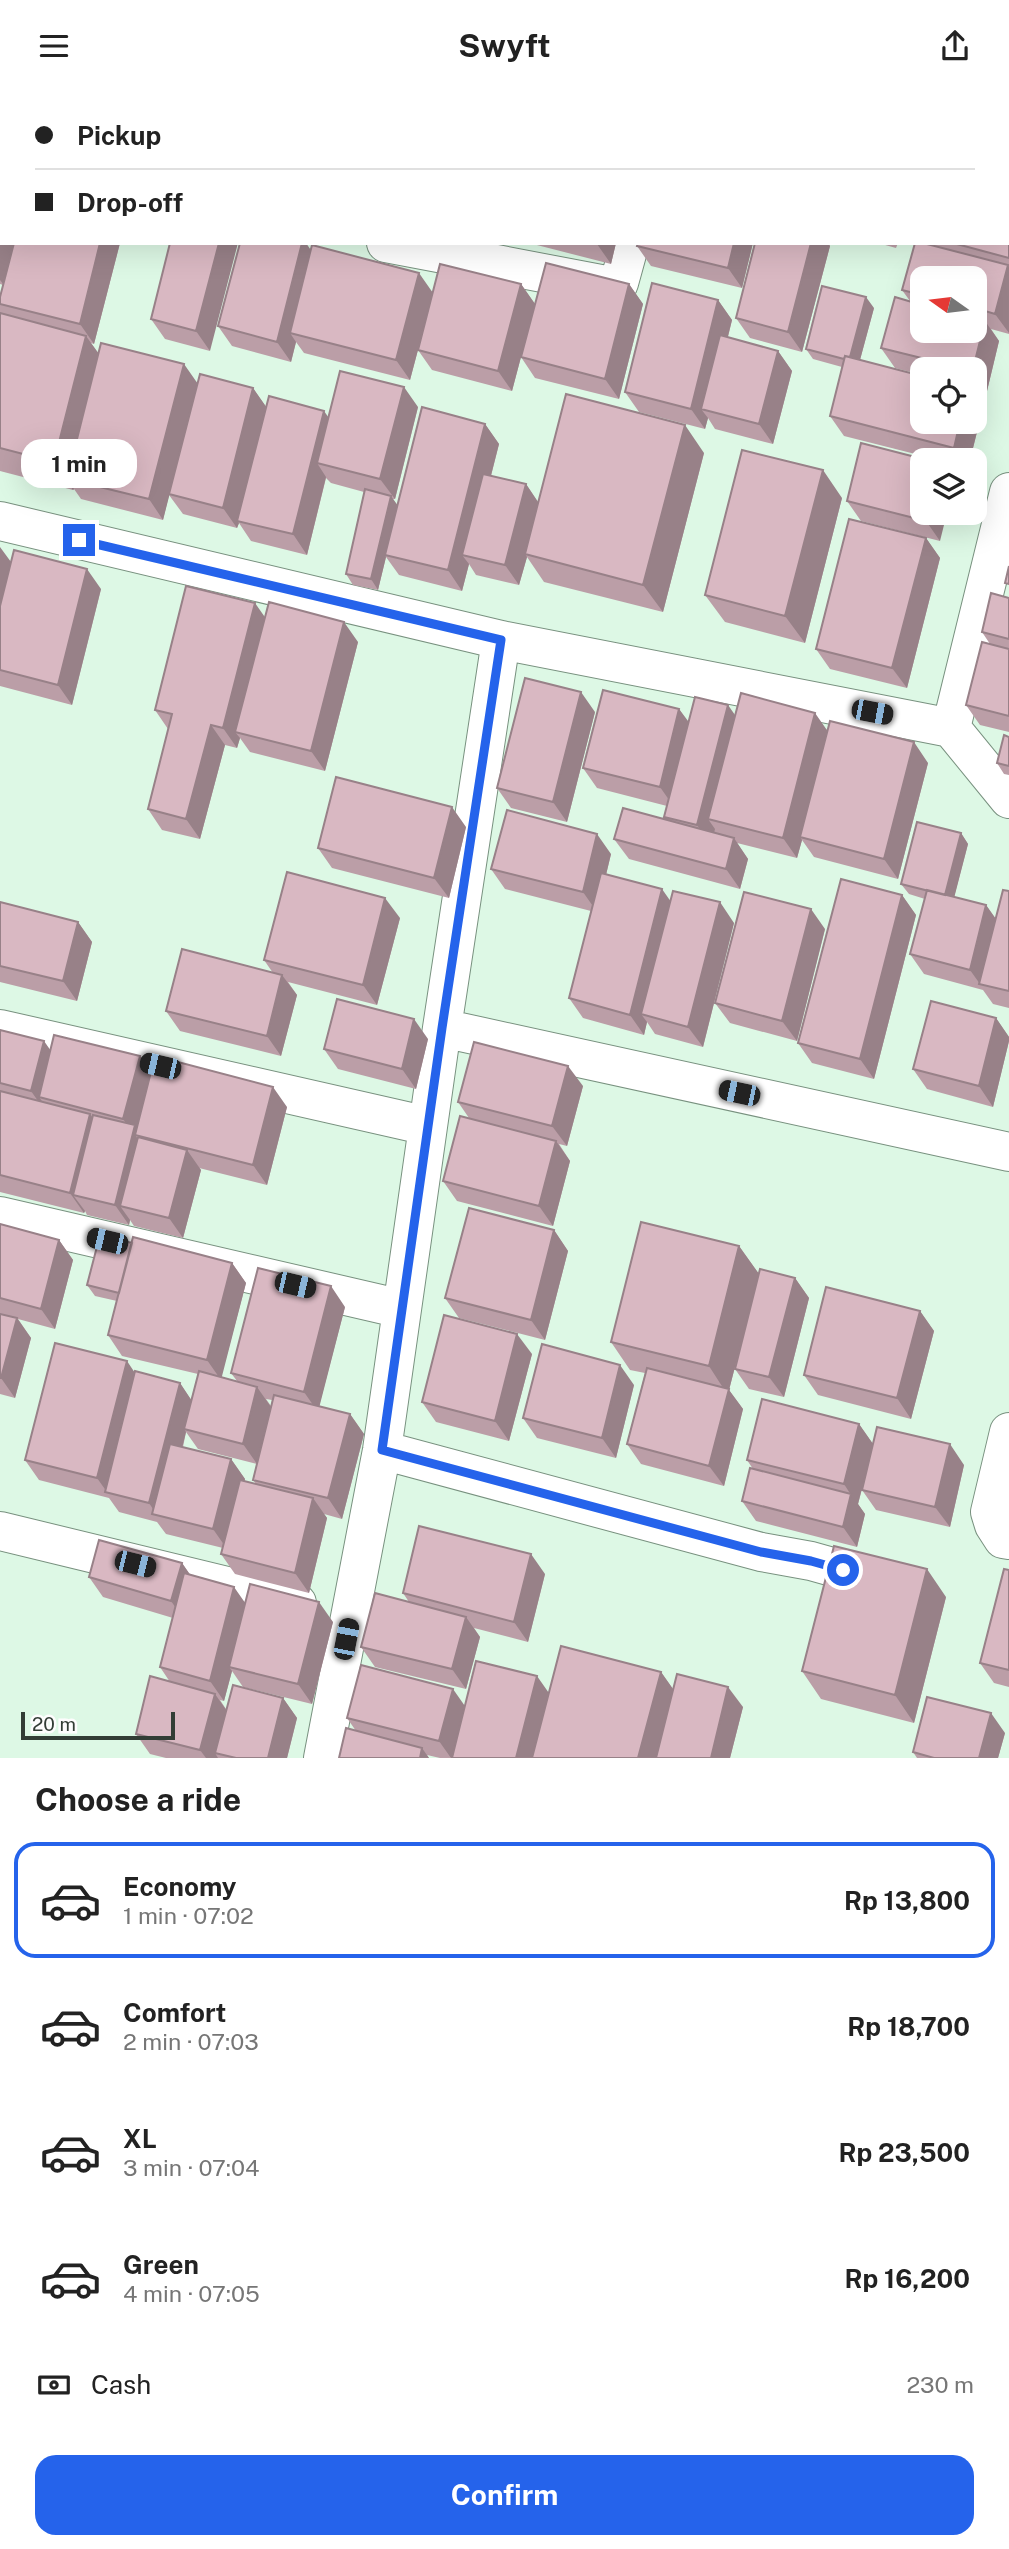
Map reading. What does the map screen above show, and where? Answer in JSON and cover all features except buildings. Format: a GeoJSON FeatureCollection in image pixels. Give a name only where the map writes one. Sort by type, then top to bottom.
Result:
{"type":"FeatureCollection","features":[{"type":"Feature","properties":{"kind":"street"},"geometry":{"type":"LineString","coordinates":[[396,245],[611,286],[619,283],[630,245]]}},
{"type":"Feature","properties":{"kind":"street"},"geometry":{"type":"LineString","coordinates":[[951,728],[1009,492]]}},
{"type":"Feature","properties":{"kind":"street"},"geometry":{"type":"LineString","coordinates":[[0,521],[501,640],[951,728],[1009,799]]}},
{"type":"Feature","properties":{"kind":"street"},"geometry":{"type":"LineString","coordinates":[[323,1758],[382,1450],[501,640]]}},
{"type":"Feature","properties":{"kind":"street"},"geometry":{"type":"LineString","coordinates":[[442,1028],[1009,1152]]}},
{"type":"Feature","properties":{"kind":"street"},"geometry":{"type":"LineString","coordinates":[[0,1029],[428,1126]]}},
{"type":"Feature","properties":{"kind":"street"},"geometry":{"type":"LineString","coordinates":[[0,1216],[402,1309]]}},
{"type":"Feature","properties":{"kind":"street"},"geometry":{"type":"LineString","coordinates":[[999,1526],[1009,1432]]}},
{"type":"Feature","properties":{"kind":"street"},"geometry":{"type":"LineString","coordinates":[[382,1450],[761,1552],[843,1570]]}},
{"type":"Feature","properties":{"kind":"street"},"geometry":{"type":"LineString","coordinates":[[0,1531],[351,1615]]}},
{"type":"Feature","properties":{"kind":"route"},"geometry":{"type":"LineString","coordinates":[[79,540],[501,640],[382,1450],[761,1552],[843,1570]]}}]}
